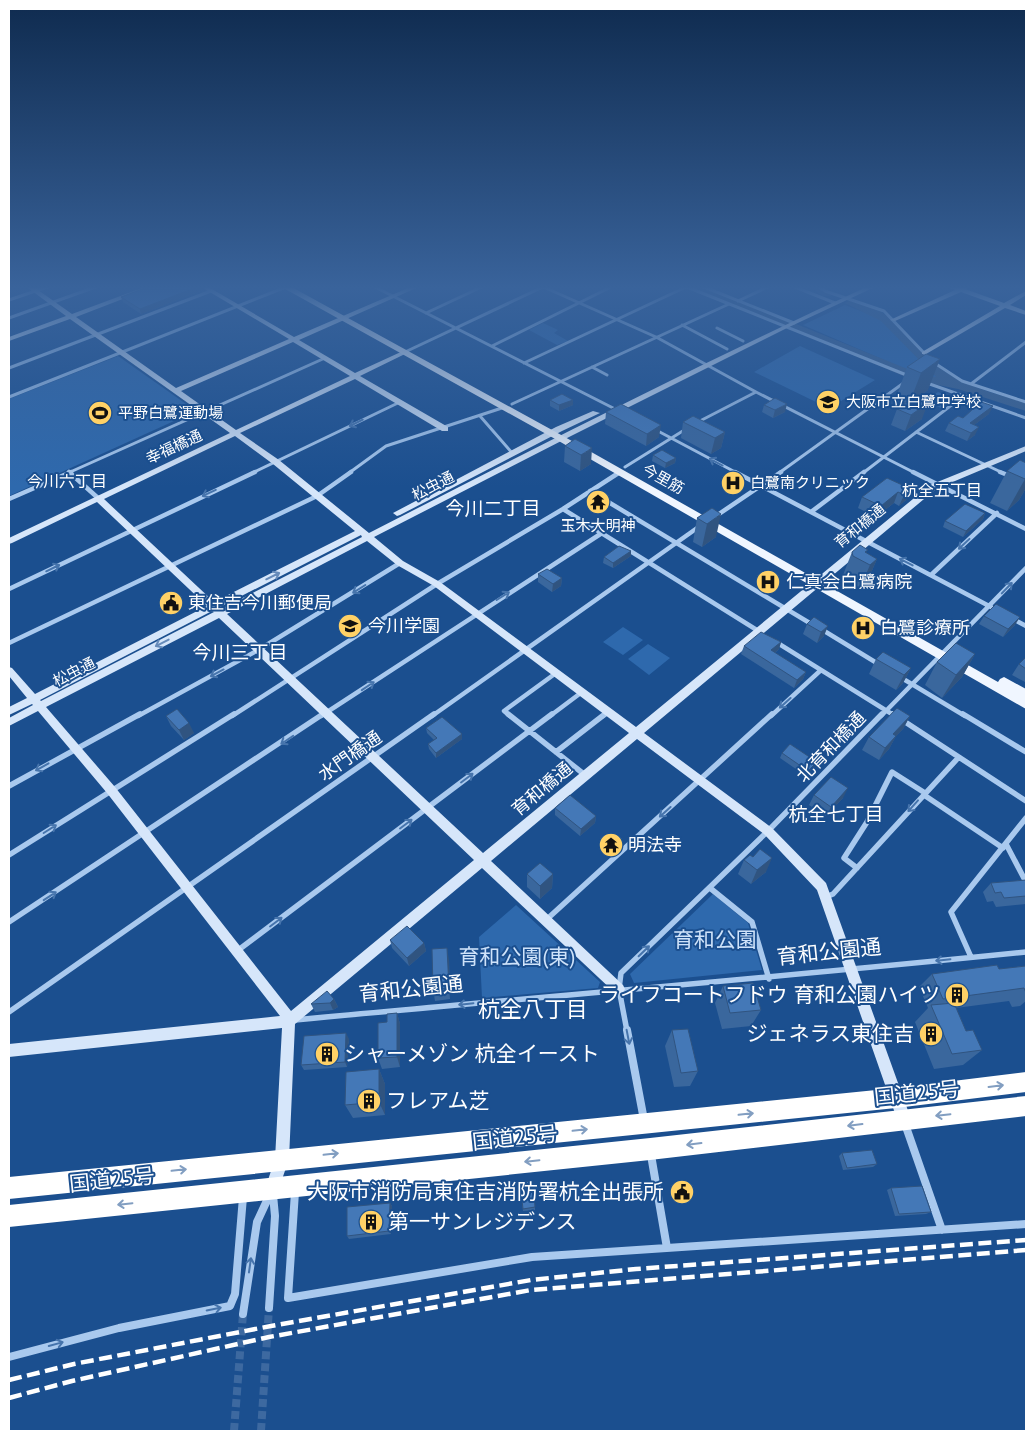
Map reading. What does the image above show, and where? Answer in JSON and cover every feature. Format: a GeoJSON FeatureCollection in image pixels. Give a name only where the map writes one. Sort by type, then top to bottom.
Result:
{"type":"FeatureCollection","features":[{"type":"Feature","properties":{"kind":"highway","name":"国道25号"},"geometry":{"type":"LineString","coordinates":[[9,1216],[295,1187],[896,1098],[1026,1082]]}},
{"type":"Feature","properties":{"kind":"highway","name":"国道25号"},"geometry":{"type":"LineString","coordinates":[[9,1188],[282,1159],[904,1119],[1026,1106]]}},
{"type":"Feature","properties":{"kind":"main road","name":"今里筋"},"geometry":{"type":"LineString","coordinates":[[411,352],[820,581],[944,652],[1026,704]]}},
{"type":"Feature","properties":{"kind":"main road","name":"今里筋"},"geometry":{"type":"LineString","coordinates":[[944,652],[1026,694]]}},
{"type":"Feature","properties":{"kind":"street"},"geometry":{"type":"LineString","coordinates":[[9,368],[50,352]]}},
{"type":"Feature","properties":{"kind":"street"},"geometry":{"type":"LineString","coordinates":[[9,397],[118,352]]}},
{"type":"Feature","properties":{"kind":"street"},"geometry":{"type":"LineString","coordinates":[[123,352],[276,462],[363,535],[400,563],[437,584],[768,831],[822,887],[942,1230]]}},
{"type":"Feature","properties":{"kind":"street"},"geometry":{"type":"LineString","coordinates":[[177,390],[265,352]]}},
{"type":"Feature","properties":{"kind":"street"},"geometry":{"type":"LineString","coordinates":[[315,352],[445,429]]}},
{"type":"Feature","properties":{"kind":"street","name":"幸福橋通"},"geometry":{"type":"LineString","coordinates":[[9,541],[406,352]]}},
{"type":"Feature","properties":{"kind":"street"},"geometry":{"type":"LineString","coordinates":[[504,352],[617,410]]}},
{"type":"Feature","properties":{"kind":"street"},"geometry":{"type":"LineString","coordinates":[[524,363],[548,352]]}},
{"type":"Feature","properties":{"kind":"street"},"geometry":{"type":"LineString","coordinates":[[9,643],[317,496],[386,446],[445,429],[509,406],[624,352]]}},
{"type":"Feature","properties":{"kind":"street"},"geometry":{"type":"LineString","coordinates":[[682,352],[1026,529]]}},
{"type":"Feature","properties":{"kind":"street","name":"松虫通"},"geometry":{"type":"LineString","coordinates":[[703,364],[721,352]]}},
{"type":"Feature","properties":{"kind":"street","name":"松虫通"},"geometry":{"type":"LineString","coordinates":[[363,535],[513,454],[617,410],[727,352]]}},
{"type":"Feature","properties":{"kind":"street"},"geometry":{"type":"LineString","coordinates":[[853,352],[962,397],[1026,418]]}},
{"type":"Feature","properties":{"kind":"street"},"geometry":{"type":"LineString","coordinates":[[971,384],[1013,352]]}},
{"type":"Feature","properties":{"kind":"street"},"geometry":{"type":"LineString","coordinates":[[924,353],[954,377],[1026,401]]}},
{"type":"Feature","properties":{"kind":"street"},"geometry":{"type":"LineString","coordinates":[[9,500],[325,358]]}},
{"type":"Feature","properties":{"kind":"street"},"geometry":{"type":"LineString","coordinates":[[592,366],[607,375]]}},
{"type":"Feature","properties":{"kind":"street","name":"水門橋通"},"geometry":{"type":"LineString","coordinates":[[9,1012],[187,889],[759,485],[836,433],[911,377]]}},
{"type":"Feature","properties":{"kind":"street"},"geometry":{"type":"LineString","coordinates":[[9,855],[291,679],[437,584],[563,509],[670,437],[756,392]]}},
{"type":"Feature","properties":{"kind":"street"},"geometry":{"type":"LineString","coordinates":[[811,512],[962,397]]}},
{"type":"Feature","properties":{"kind":"street"},"geometry":{"type":"LineString","coordinates":[[9,589],[400,402]]}},
{"type":"Feature","properties":{"kind":"street"},"geometry":{"type":"LineString","coordinates":[[480,416],[513,454]]}},
{"type":"Feature","properties":{"kind":"street"},"geometry":{"type":"LineString","coordinates":[[654,429],[997,610]]}},
{"type":"Feature","properties":{"kind":"street"},"geometry":{"type":"LineString","coordinates":[[916,432],[1019,480]]}},
{"type":"Feature","properties":{"kind":"street","name":"松虫通"},"geometry":{"type":"LineString","coordinates":[[9,722],[37,702],[560,434]]}},
{"type":"Feature","properties":{"kind":"street","name":"育和橋通"},"geometry":{"type":"LineString","coordinates":[[289,1021],[938,483],[1025,450]]}},
{"type":"Feature","properties":{"kind":"street"},"geometry":{"type":"LineString","coordinates":[[70,472],[428,807],[482,862],[619,989],[648,1136],[667,1248]]}},
{"type":"Feature","properties":{"kind":"street"},"geometry":{"type":"LineString","coordinates":[[590,491],[888,670]]}},
{"type":"Feature","properties":{"kind":"street"},"geometry":{"type":"LineString","coordinates":[[563,509],[886,710],[1026,801]]}},
{"type":"Feature","properties":{"kind":"street"},"geometry":{"type":"LineString","coordinates":[[931,575],[997,514]]}},
{"type":"Feature","properties":{"kind":"street"},"geometry":{"type":"LineString","coordinates":[[9,922],[328,713],[476,613],[602,533]]}},
{"type":"Feature","properties":{"kind":"street"},"geometry":{"type":"LineString","coordinates":[[9,786],[260,649],[400,563]]}},
{"type":"Feature","properties":{"kind":"street","name":"北育和橋通"},"geometry":{"type":"LineString","coordinates":[[619,989],[621,973],[768,831],[1026,568]]}},
{"type":"Feature","properties":{"kind":"street"},"geometry":{"type":"LineString","coordinates":[[1004,614],[1026,626]]}},
{"type":"Feature","properties":{"kind":"street"},"geometry":{"type":"LineString","coordinates":[[9,670],[111,790],[187,889],[278,1001],[289,1021],[282,1159],[272,1189],[257,1222],[243,1314]]}},
{"type":"Feature","properties":{"kind":"street"},"geometry":{"type":"LineString","coordinates":[[545,921],[821,670]]}},
{"type":"Feature","properties":{"kind":"street"},"geometry":{"type":"LineString","coordinates":[[556,672],[504,711],[585,775]]}},
{"type":"Feature","properties":{"kind":"street"},"geometry":{"type":"LineString","coordinates":[[896,674],[1026,752]]}},
{"type":"Feature","properties":{"kind":"street"},"geometry":{"type":"LineString","coordinates":[[237,951],[582,692]]}},
{"type":"Feature","properties":{"kind":"street","name":"松虫通"},"geometry":{"type":"LineString","coordinates":[[9,711],[37,702]]}},
{"type":"Feature","properties":{"kind":"street"},"geometry":{"type":"LineString","coordinates":[[556,752],[609,711]]}},
{"type":"Feature","properties":{"kind":"street"},"geometry":{"type":"LineString","coordinates":[[826,898],[833,894],[958,758]]}},
{"type":"Feature","properties":{"kind":"street"},"geometry":{"type":"LineString","coordinates":[[857,868],[844,858],[868,822],[892,772],[1004,846],[1026,882]]}},
{"type":"Feature","properties":{"kind":"street"},"geometry":{"type":"LineString","coordinates":[[970,956],[951,912],[1026,818]]}},
{"type":"Feature","properties":{"kind":"street"},"geometry":{"type":"LineString","coordinates":[[710,888],[752,922],[769,979]]}},
{"type":"Feature","properties":{"kind":"street","name":"育和公園通"},"geometry":{"type":"LineString","coordinates":[[9,1052],[289,1021],[619,989],[769,979],[970,956],[1026,952]]}},
{"type":"Feature","properties":{"kind":"street"},"geometry":{"type":"LineString","coordinates":[[295,1187],[288,1298],[532,1257],[1026,1224]]}},
{"type":"Feature","properties":{"kind":"street"},"geometry":{"type":"LineString","coordinates":[[269,1308],[275,1216],[272,1189]]}},
{"type":"Feature","properties":{"kind":"street"},"geometry":{"type":"LineString","coordinates":[[9,1357],[119,1328],[230,1306],[235,1294],[243,1192]]}},
{"type":"Feature","properties":{"kind":"green space"},"geometry":{"type":"Polygon","coordinates":[[[789,352],[814,352],[875,380],[841,401],[828,395],[816,402],[754,372],[789,352]]]}},
{"type":"Feature","properties":{"kind":"green space"},"geometry":{"type":"Polygon","coordinates":[[[866,352],[912,352],[926,366],[949,382],[919,375],[866,352]]]}},
{"type":"Feature","properties":{"kind":"green space","name":"平野白鷺運動場"},"geometry":{"type":"Polygon","coordinates":[[[118,356],[196,411],[9,496],[9,399],[118,356]]]}},
{"type":"Feature","properties":{"kind":"green space"},"geometry":{"type":"Polygon","coordinates":[[[938,392],[953,398],[941,408],[925,401],[938,392]]]}},
{"type":"Feature","properties":{"kind":"green space"},"geometry":{"type":"Polygon","coordinates":[[[623,627],[643,640],[623,655],[603,642],[623,627]]]}},
{"type":"Feature","properties":{"kind":"green space"},"geometry":{"type":"Polygon","coordinates":[[[648,644],[670,658],[649,675],[628,659],[648,644]]]}},
{"type":"Feature","properties":{"kind":"green space","name":"育和公園"},"geometry":{"type":"Polygon","coordinates":[[[713,894],[748,923],[762,970],[634,983],[630,974],[713,894]]]}},
{"type":"Feature","properties":{"kind":"green space","name":"育和公園(東)"},"geometry":{"type":"Polygon","coordinates":[[[516,905],[600,982],[598,988],[482,998],[479,937],[516,905]]]}},
{"type":"Feature","properties":{"kind":"building"},"geometry":{"type":"Polygon","coordinates":[[[926,354],[940,359],[921,373],[907,367],[926,354]]]}},
{"type":"Feature","properties":{"kind":"building"},"geometry":{"type":"Polygon","coordinates":[[[562,394],[573,400],[559,405],[550,400],[562,394]]]}},
{"type":"Feature","properties":{"kind":"building"},"geometry":{"type":"Polygon","coordinates":[[[914,397],[928,403],[911,415],[897,409],[914,397]]]}},
{"type":"Feature","properties":{"kind":"building"},"geometry":{"type":"Polygon","coordinates":[[[775,398],[787,404],[775,410],[764,405],[775,398]]]}},
{"type":"Feature","properties":{"kind":"building"},"geometry":{"type":"Polygon","coordinates":[[[981,402],[993,406],[970,423],[979,427],[971,433],[949,423],[958,416],[963,418],[981,402]]]}},
{"type":"Feature","properties":{"kind":"building"},"geometry":{"type":"Polygon","coordinates":[[[621,404],[661,425],[647,434],[606,412],[621,404]]]}},
{"type":"Feature","properties":{"kind":"building"},"geometry":{"type":"Polygon","coordinates":[[[693,416],[725,432],[715,438],[683,422],[693,416]]]}},
{"type":"Feature","properties":{"kind":"building"},"geometry":{"type":"Polygon","coordinates":[[[575,439],[592,448],[581,455],[565,446],[575,439]]]}},
{"type":"Feature","properties":{"kind":"building"},"geometry":{"type":"Polygon","coordinates":[[[662,450],[676,458],[666,463],[653,455],[662,450]]]}},
{"type":"Feature","properties":{"kind":"building"},"geometry":{"type":"Polygon","coordinates":[[[1020,460],[1026,463],[1025,479],[1007,471],[1020,460]]]}},
{"type":"Feature","properties":{"kind":"building"},"geometry":{"type":"Polygon","coordinates":[[[887,478],[911,489],[904,495],[898,492],[881,506],[862,497],[887,478]]]}},
{"type":"Feature","properties":{"kind":"building"},"geometry":{"type":"Polygon","coordinates":[[[965,504],[985,513],[966,531],[945,521],[965,504]]]}},
{"type":"Feature","properties":{"kind":"building"},"geometry":{"type":"Polygon","coordinates":[[[712,508],[721,514],[707,524],[697,518],[712,508]]]}},
{"type":"Feature","properties":{"kind":"building"},"geometry":{"type":"Polygon","coordinates":[[[860,545],[868,550],[865,552],[877,559],[870,565],[853,556],[852,552],[860,545]]]}},
{"type":"Feature","properties":{"kind":"building"},"geometry":{"type":"Polygon","coordinates":[[[619,546],[631,551],[613,563],[604,557],[619,546]]]}},
{"type":"Feature","properties":{"kind":"building"},"geometry":{"type":"Polygon","coordinates":[[[547,569],[562,578],[553,584],[538,574],[547,569]]]}},
{"type":"Feature","properties":{"kind":"building"},"geometry":{"type":"Polygon","coordinates":[[[996,604],[1020,617],[1008,629],[984,616],[996,604]]]}},
{"type":"Feature","properties":{"kind":"building"},"geometry":{"type":"Polygon","coordinates":[[[814,617],[828,626],[821,632],[807,624],[814,617]]]}},
{"type":"Feature","properties":{"kind":"building"},"geometry":{"type":"Polygon","coordinates":[[[761,632],[781,642],[771,650],[806,672],[797,680],[744,646],[761,632]]]}},
{"type":"Feature","properties":{"kind":"building"},"geometry":{"type":"Polygon","coordinates":[[[956,643],[975,654],[956,675],[937,662],[956,643]]]}},
{"type":"Feature","properties":{"kind":"building"},"geometry":{"type":"Polygon","coordinates":[[[883,652],[911,668],[904,675],[876,659],[883,652]]]}},
{"type":"Feature","properties":{"kind":"building"},"geometry":{"type":"Polygon","coordinates":[[[1026,657],[1026,669],[1019,664],[1026,657]]]}},
{"type":"Feature","properties":{"kind":"building"},"geometry":{"type":"Polygon","coordinates":[[[897,708],[910,716],[893,734],[896,736],[885,748],[869,737],[897,708]]]}},
{"type":"Feature","properties":{"kind":"building"},"geometry":{"type":"Polygon","coordinates":[[[177,709],[189,723],[179,730],[166,716],[177,709]]]}},
{"type":"Feature","properties":{"kind":"building"},"geometry":{"type":"Polygon","coordinates":[[[442,717],[462,734],[436,753],[428,744],[437,738],[426,728],[442,717]]]}},
{"type":"Feature","properties":{"kind":"building"},"geometry":{"type":"Polygon","coordinates":[[[790,744],[817,762],[808,771],[782,753],[790,744]]]}},
{"type":"Feature","properties":{"kind":"building"},"geometry":{"type":"Polygon","coordinates":[[[831,777],[848,788],[831,807],[814,795],[831,777]]]}},
{"type":"Feature","properties":{"kind":"building"},"geometry":{"type":"Polygon","coordinates":[[[570,795],[596,816],[581,829],[555,808],[570,795]]]}},
{"type":"Feature","properties":{"kind":"building"},"geometry":{"type":"Polygon","coordinates":[[[760,849],[772,858],[757,870],[744,860],[750,855],[753,857],[760,849]]]}},
{"type":"Feature","properties":{"kind":"building"},"geometry":{"type":"Polygon","coordinates":[[[540,863],[553,874],[540,886],[527,874],[540,863]]]}},
{"type":"Feature","properties":{"kind":"building"},"geometry":{"type":"Polygon","coordinates":[[[1026,880],[1026,896],[1004,898],[1001,892],[995,893],[991,883],[1026,880]]]}},
{"type":"Feature","properties":{"kind":"building"},"geometry":{"type":"Polygon","coordinates":[[[407,926],[424,943],[407,958],[390,940],[407,926]]]}},
{"type":"Feature","properties":{"kind":"building"},"geometry":{"type":"Polygon","coordinates":[[[447,948],[449,988],[433,989],[432,949],[447,948]]]}},
{"type":"Feature","properties":{"kind":"building"},"geometry":{"type":"Polygon","coordinates":[[[997,965],[999,969],[1026,966],[1026,993],[1024,988],[943,999],[932,974],[997,965]]]}},
{"type":"Feature","properties":{"kind":"building"},"geometry":{"type":"Polygon","coordinates":[[[753,983],[761,1010],[730,1013],[723,986],[753,983]]]}},
{"type":"Feature","properties":{"kind":"building"},"geometry":{"type":"Polygon","coordinates":[[[327,991],[334,999],[330,1003],[311,1004],[327,991]]]}},
{"type":"Feature","properties":{"kind":"building"},"geometry":{"type":"Polygon","coordinates":[[[954,1003],[966,1031],[973,1030],[982,1050],[952,1054],[931,1005],[954,1003]]]}},
{"type":"Feature","properties":{"kind":"building"},"geometry":{"type":"Polygon","coordinates":[[[397,1013],[397,1057],[378,1058],[378,1023],[387,1022],[387,1014],[397,1013]]]}},
{"type":"Feature","properties":{"kind":"building"},"geometry":{"type":"Polygon","coordinates":[[[688,1029],[698,1071],[681,1073],[672,1030],[688,1029]]]}},
{"type":"Feature","properties":{"kind":"building","name":"シャーメゾン 杭全イースト"},"geometry":{"type":"Polygon","coordinates":[[[346,1033],[345,1062],[301,1065],[304,1036],[346,1033]]]}},
{"type":"Feature","properties":{"kind":"building"},"geometry":{"type":"Polygon","coordinates":[[[379,1069],[379,1102],[345,1105],[346,1072],[379,1069]]]}},
{"type":"Feature","properties":{"kind":"building"},"geometry":{"type":"Polygon","coordinates":[[[872,1150],[877,1164],[847,1168],[842,1153],[872,1150]]]}},
{"type":"Feature","properties":{"kind":"building"},"geometry":{"type":"Polygon","coordinates":[[[533,1181],[535,1207],[523,1209],[520,1182],[533,1181]]]}},
{"type":"Feature","properties":{"kind":"building"},"geometry":{"type":"Polygon","coordinates":[[[922,1186],[931,1212],[899,1214],[891,1188],[922,1186]]]}},
{"type":"Feature","properties":{"kind":"building","name":"第一サンレジデンス"},"geometry":{"type":"Polygon","coordinates":[[[390,1203],[389,1231],[347,1236],[347,1207],[390,1203]]]}},
{"type":"Feature","properties":{"kind":"waterway"},"geometry":{"type":"LineString","coordinates":[[856,352],[917,377],[962,386]]}},
{"type":"Feature","properties":{"kind":"waterway"},"geometry":{"type":"LineString","coordinates":[[918,352],[940,374],[962,386]]}},
{"type":"Feature","properties":{"kind":"waterway"},"geometry":{"type":"LineString","coordinates":[[962,386],[1026,407]]}},
{"type":"Feature","properties":{"kind":"tunnel"},"geometry":{"type":"LineString","coordinates":[[261,1431],[269,1308]]}},
{"type":"Feature","properties":{"kind":"tunnel"},"geometry":{"type":"LineString","coordinates":[[234,1431],[243,1314]]}},
{"type":"Feature","properties":{"kind":"railway"},"geometry":{"type":"LineString","coordinates":[[9,1380],[74,1364],[271,1326],[531,1280],[636,1269],[1026,1240]]}},
{"type":"Feature","properties":{"kind":"railway"},"geometry":{"type":"LineString","coordinates":[[9,1398],[72,1381],[269,1337],[531,1290],[1026,1250]]}},
{"type":"Feature","properties":{"kind":"place","name":"大阪市立白鷺中学校"},"geometry":{"type":"Point","coordinates":[828,402]}},
{"type":"Feature","properties":{"kind":"place","name":"平野白鷺運動場"},"geometry":{"type":"Point","coordinates":[100,413]}},
{"type":"Feature","properties":{"kind":"place","name":"白鷺南クリニック"},"geometry":{"type":"Point","coordinates":[733,483]}},
{"type":"Feature","properties":{"kind":"place","name":"玉木大明神"},"geometry":{"type":"Point","coordinates":[598,502]}},
{"type":"Feature","properties":{"kind":"place","name":"仁真会白鷺病院"},"geometry":{"type":"Point","coordinates":[768,582]}},
{"type":"Feature","properties":{"kind":"place","name":"東住吉今川郵便局"},"geometry":{"type":"Point","coordinates":[171,603]}},
{"type":"Feature","properties":{"kind":"place","name":"今川学園"},"geometry":{"type":"Point","coordinates":[350,626]}},
{"type":"Feature","properties":{"kind":"place","name":"白鷺診療所"},"geometry":{"type":"Point","coordinates":[863,628]}},
{"type":"Feature","properties":{"kind":"place","name":"明法寺"},"geometry":{"type":"Point","coordinates":[611,845]}},
{"type":"Feature","properties":{"kind":"place","name":"ライフコートフドウ 育和公園ハイツ"},"geometry":{"type":"Point","coordinates":[957,995]}},
{"type":"Feature","properties":{"kind":"place","name":"ジェネラス東住吉"},"geometry":{"type":"Point","coordinates":[931,1034]}},
{"type":"Feature","properties":{"kind":"place","name":"シャーメゾン 杭全イースト"},"geometry":{"type":"Point","coordinates":[327,1054]}},
{"type":"Feature","properties":{"kind":"place","name":"フレアム芝"},"geometry":{"type":"Point","coordinates":[369,1101]}},
{"type":"Feature","properties":{"kind":"place","name":"大阪市消防局東住吉消防署杭全出張所"},"geometry":{"type":"Point","coordinates":[682,1192]}},
{"type":"Feature","properties":{"kind":"place","name":"第一サンレジデンス"},"geometry":{"type":"Point","coordinates":[371,1222]}},
{"type":"Feature","properties":{"kind":"district","name":"今川六丁目"},"geometry":{"type":"Point","coordinates":[67,481]}},
{"type":"Feature","properties":{"kind":"district","name":"杭全五丁目"},"geometry":{"type":"Point","coordinates":[942,490]}},
{"type":"Feature","properties":{"kind":"district","name":"今川二丁目"},"geometry":{"type":"Point","coordinates":[493,508]}},
{"type":"Feature","properties":{"kind":"district","name":"今川三丁目"},"geometry":{"type":"Point","coordinates":[240,652]}},
{"type":"Feature","properties":{"kind":"district","name":"杭全七丁目"},"geometry":{"type":"Point","coordinates":[836,814]}},
{"type":"Feature","properties":{"kind":"district","name":"杭全八丁目"},"geometry":{"type":"Point","coordinates":[533,1009]}}]}
